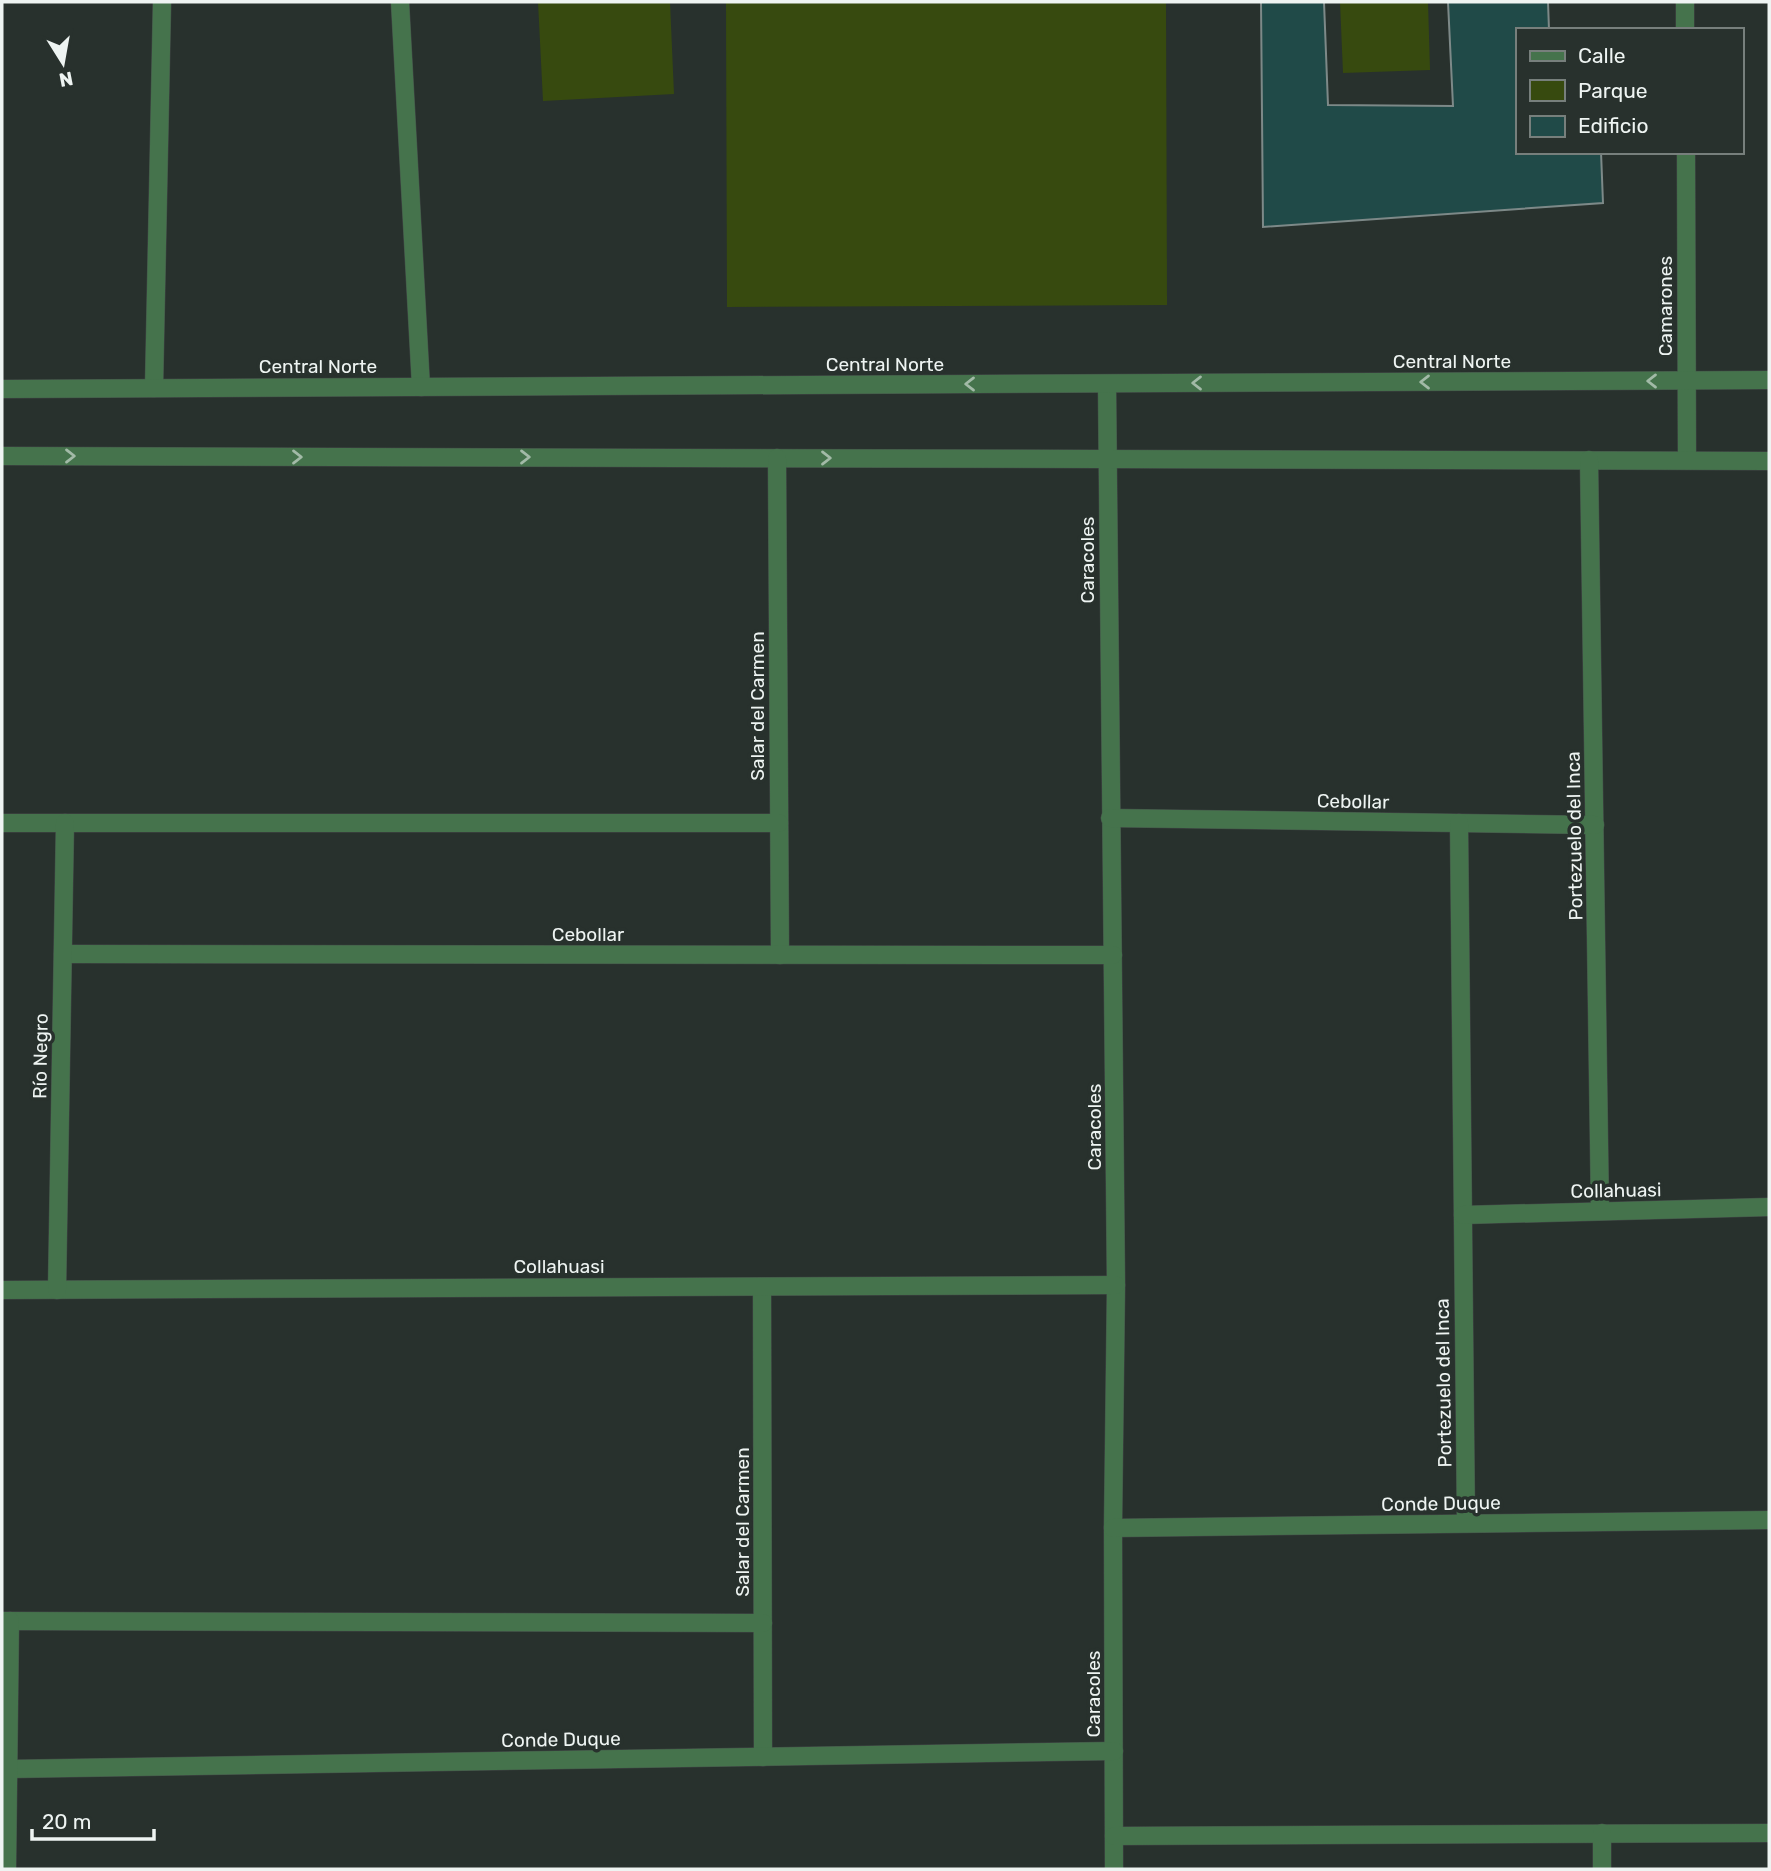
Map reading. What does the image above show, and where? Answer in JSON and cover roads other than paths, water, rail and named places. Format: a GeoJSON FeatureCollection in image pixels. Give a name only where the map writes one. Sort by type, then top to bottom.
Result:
{"type":"FeatureCollection","features":[{"type":"Feature","properties":{"kind":"street"},"geometry":{"type":"LineString","coordinates":[[154,388],[162,2]]}},
{"type":"Feature","properties":{"kind":"street"},"geometry":{"type":"LineString","coordinates":[[400,2],[421,387]]}},
{"type":"Feature","properties":{"kind":"street"},"geometry":{"type":"LineString","coordinates":[[1685,2],[1685,28]]}},
{"type":"Feature","properties":{"kind":"street","name":"Camarones"},"geometry":{"type":"LineString","coordinates":[[1686,154],[1687,460]]}},
{"type":"Feature","properties":{"kind":"street","name":"Central Norte"},"geometry":{"type":"LineString","coordinates":[[2,389],[1769,380]]}},
{"type":"Feature","properties":{"kind":"street","name":"Caracoles"},"geometry":{"type":"LineString","coordinates":[[1107,384],[1116,1285],[1113,1528],[1114,1869]]}},
{"type":"Feature","properties":{"kind":"street"},"geometry":{"type":"LineString","coordinates":[[2,456],[1769,461]]}},
{"type":"Feature","properties":{"kind":"street","name":"Salar del Carmen"},"geometry":{"type":"LineString","coordinates":[[777,458],[780,955]]}},
{"type":"Feature","properties":{"kind":"street","name":"Portezuelo del Inca"},"geometry":{"type":"LineString","coordinates":[[1589,460],[1600,1211]]}},
{"type":"Feature","properties":{"kind":"street","name":"Cebollar"},"geometry":{"type":"LineString","coordinates":[[1110,818],[1595,825]]}},
{"type":"Feature","properties":{"kind":"street"},"geometry":{"type":"LineString","coordinates":[[2,822],[779,823]]}},
{"type":"Feature","properties":{"kind":"street","name":"Río Negro"},"geometry":{"type":"LineString","coordinates":[[57,1290],[65,822]]}},
{"type":"Feature","properties":{"kind":"street","name":"Portezuelo del Inca"},"geometry":{"type":"LineString","coordinates":[[1459,823],[1466,1523]]}},
{"type":"Feature","properties":{"kind":"street","name":"Cebollar"},"geometry":{"type":"LineString","coordinates":[[63,954],[1113,955]]}},
{"type":"Feature","properties":{"kind":"street","name":"Collahuasi"},"geometry":{"type":"LineString","coordinates":[[1463,1215],[1769,1207]]}},
{"type":"Feature","properties":{"kind":"street","name":"Collahuasi"},"geometry":{"type":"LineString","coordinates":[[2,1290],[1116,1285]]}},
{"type":"Feature","properties":{"kind":"street","name":"Salar del Carmen"},"geometry":{"type":"LineString","coordinates":[[762,1287],[763,1757]]}},
{"type":"Feature","properties":{"kind":"street","name":"Conde Duque"},"geometry":{"type":"LineString","coordinates":[[1113,1528],[1769,1520]]}},
{"type":"Feature","properties":{"kind":"street"},"geometry":{"type":"LineString","coordinates":[[6,1869],[6,1621],[763,1623]]}},
{"type":"Feature","properties":{"kind":"street","name":"Conde Duque"},"geometry":{"type":"LineString","coordinates":[[8,1769],[1114,1751]]}},
{"type":"Feature","properties":{"kind":"street"},"geometry":{"type":"LineString","coordinates":[[1602,1833],[1602,1869]]}},
{"type":"Feature","properties":{"kind":"street"},"geometry":{"type":"LineString","coordinates":[[1114,1836],[1769,1833]]}}]}
